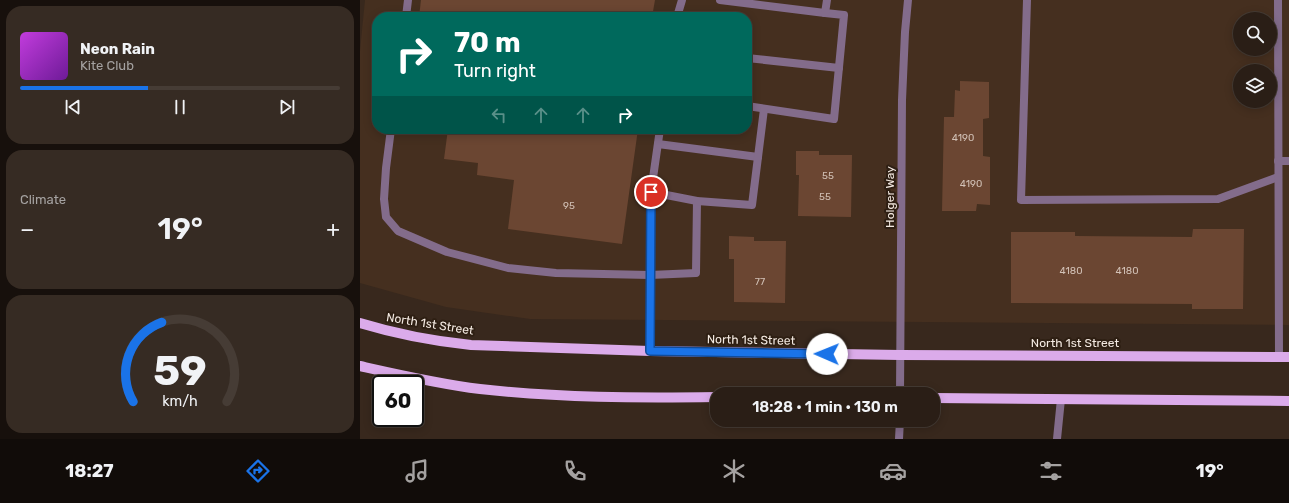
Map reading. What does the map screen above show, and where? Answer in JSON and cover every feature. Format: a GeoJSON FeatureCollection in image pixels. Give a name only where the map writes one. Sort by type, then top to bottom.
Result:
{"type":"FeatureCollection","features":[{"type":"Feature","properties":{"kind":"main road","name":"North 1st Street"},"geometry":{"type":"LineString","coordinates":[[360,323],[390,332],[471,345],[650,351],[900,355],[1284,357]]}},
{"type":"Feature","properties":{"kind":"main road"},"geometry":{"type":"LineString","coordinates":[[360,366],[430,382],[479,389],[613,398],[710,397]]}},
{"type":"Feature","properties":{"kind":"main road"},"geometry":{"type":"LineString","coordinates":[[940,398],[1289,400]]}},
{"type":"Feature","properties":{"kind":"street"},"geometry":{"type":"LineString","coordinates":[[407,12],[408,0]]}},
{"type":"Feature","properties":{"kind":"street"},"geometry":{"type":"LineString","coordinates":[[678,12],[682,0]]}},
{"type":"Feature","properties":{"kind":"street"},"geometry":{"type":"LineString","coordinates":[[720,0],[844,15],[834,119],[752,107]]}},
{"type":"Feature","properties":{"kind":"street"},"geometry":{"type":"LineString","coordinates":[[825,13],[827,0]]}},
{"type":"Feature","properties":{"kind":"street","name":"Holger Way"},"geometry":{"type":"LineString","coordinates":[[900,387],[902,100],[908,0]]}},
{"type":"Feature","properties":{"kind":"street"},"geometry":{"type":"LineString","coordinates":[[1027,0],[1021,200],[1218,199],[1278,177]]}},
{"type":"Feature","properties":{"kind":"street"},"geometry":{"type":"LineString","coordinates":[[1278,0],[1278,177],[1284,357]]}},
{"type":"Feature","properties":{"kind":"street"},"geometry":{"type":"LineString","coordinates":[[752,59],[839,68]]}},
{"type":"Feature","properties":{"kind":"street"},"geometry":{"type":"LineString","coordinates":[[651,192],[697,202],[752,205],[764,109]]}},
{"type":"Feature","properties":{"kind":"street"},"geometry":{"type":"LineString","coordinates":[[390,134],[384,199],[386,217],[398,232],[447,252],[508,268],[556,273],[650,275],[696,273],[697,202]]}},
{"type":"Feature","properties":{"kind":"street"},"geometry":{"type":"LineString","coordinates":[[650,351],[651,192],[659,134]]}},
{"type":"Feature","properties":{"kind":"street"},"geometry":{"type":"LineString","coordinates":[[658,144],[758,157]]}},
{"type":"Feature","properties":{"kind":"street"},"geometry":{"type":"LineString","coordinates":[[1278,161],[1289,161]]}},
{"type":"Feature","properties":{"kind":"street"},"geometry":{"type":"LineString","coordinates":[[1057,439],[1061,399]]}},
{"type":"Feature","properties":{"kind":"street"},"geometry":{"type":"LineString","coordinates":[[899,439],[900,427]]}},
{"type":"Feature","properties":{"kind":"shaded area"},"geometry":{"type":"Polygon","coordinates":[[[365,0],[1289,0],[1289,325],[530,319],[446,307],[360,283],[360,51],[365,0]]]}},
{"type":"Feature","properties":{"kind":"building"},"geometry":{"type":"Polygon","coordinates":[[[421,0],[655,0],[653,12],[420,12],[421,0]]]}},
{"type":"Feature","properties":{"kind":"building"},"geometry":{"type":"Polygon","coordinates":[[[960,81],[989,82],[989,118],[983,119],[983,156],[990,157],[990,205],[977,204],[976,211],[942,211],[944,117],[954,117],[955,90],[960,91],[960,81]]]}},
{"type":"Feature","properties":{"kind":"building"},"geometry":{"type":"Polygon","coordinates":[[[447,134],[637,134],[622,244],[508,229],[514,180],[477,175],[478,163],[444,159],[447,134]]]}},
{"type":"Feature","properties":{"kind":"building"},"geometry":{"type":"Polygon","coordinates":[[[796,151],[819,151],[819,155],[852,155],[851,217],[798,216],[799,175],[796,175],[796,151]]]}},
{"type":"Feature","properties":{"kind":"building"},"geometry":{"type":"Polygon","coordinates":[[[1193,229],[1244,229],[1243,309],[1192,309],[1192,304],[1011,303],[1011,232],[1075,232],[1075,236],[1192,237],[1193,229]]]}},
{"type":"Feature","properties":{"kind":"building"},"geometry":{"type":"Polygon","coordinates":[[[729,236],[754,237],[754,241],[786,241],[785,303],[734,302],[734,259],[729,259],[729,236]]]}},
{"type":"Feature","properties":{"kind":"route"},"geometry":{"type":"LineString","coordinates":[[651,192],[650,351],[827,354]]}}]}
